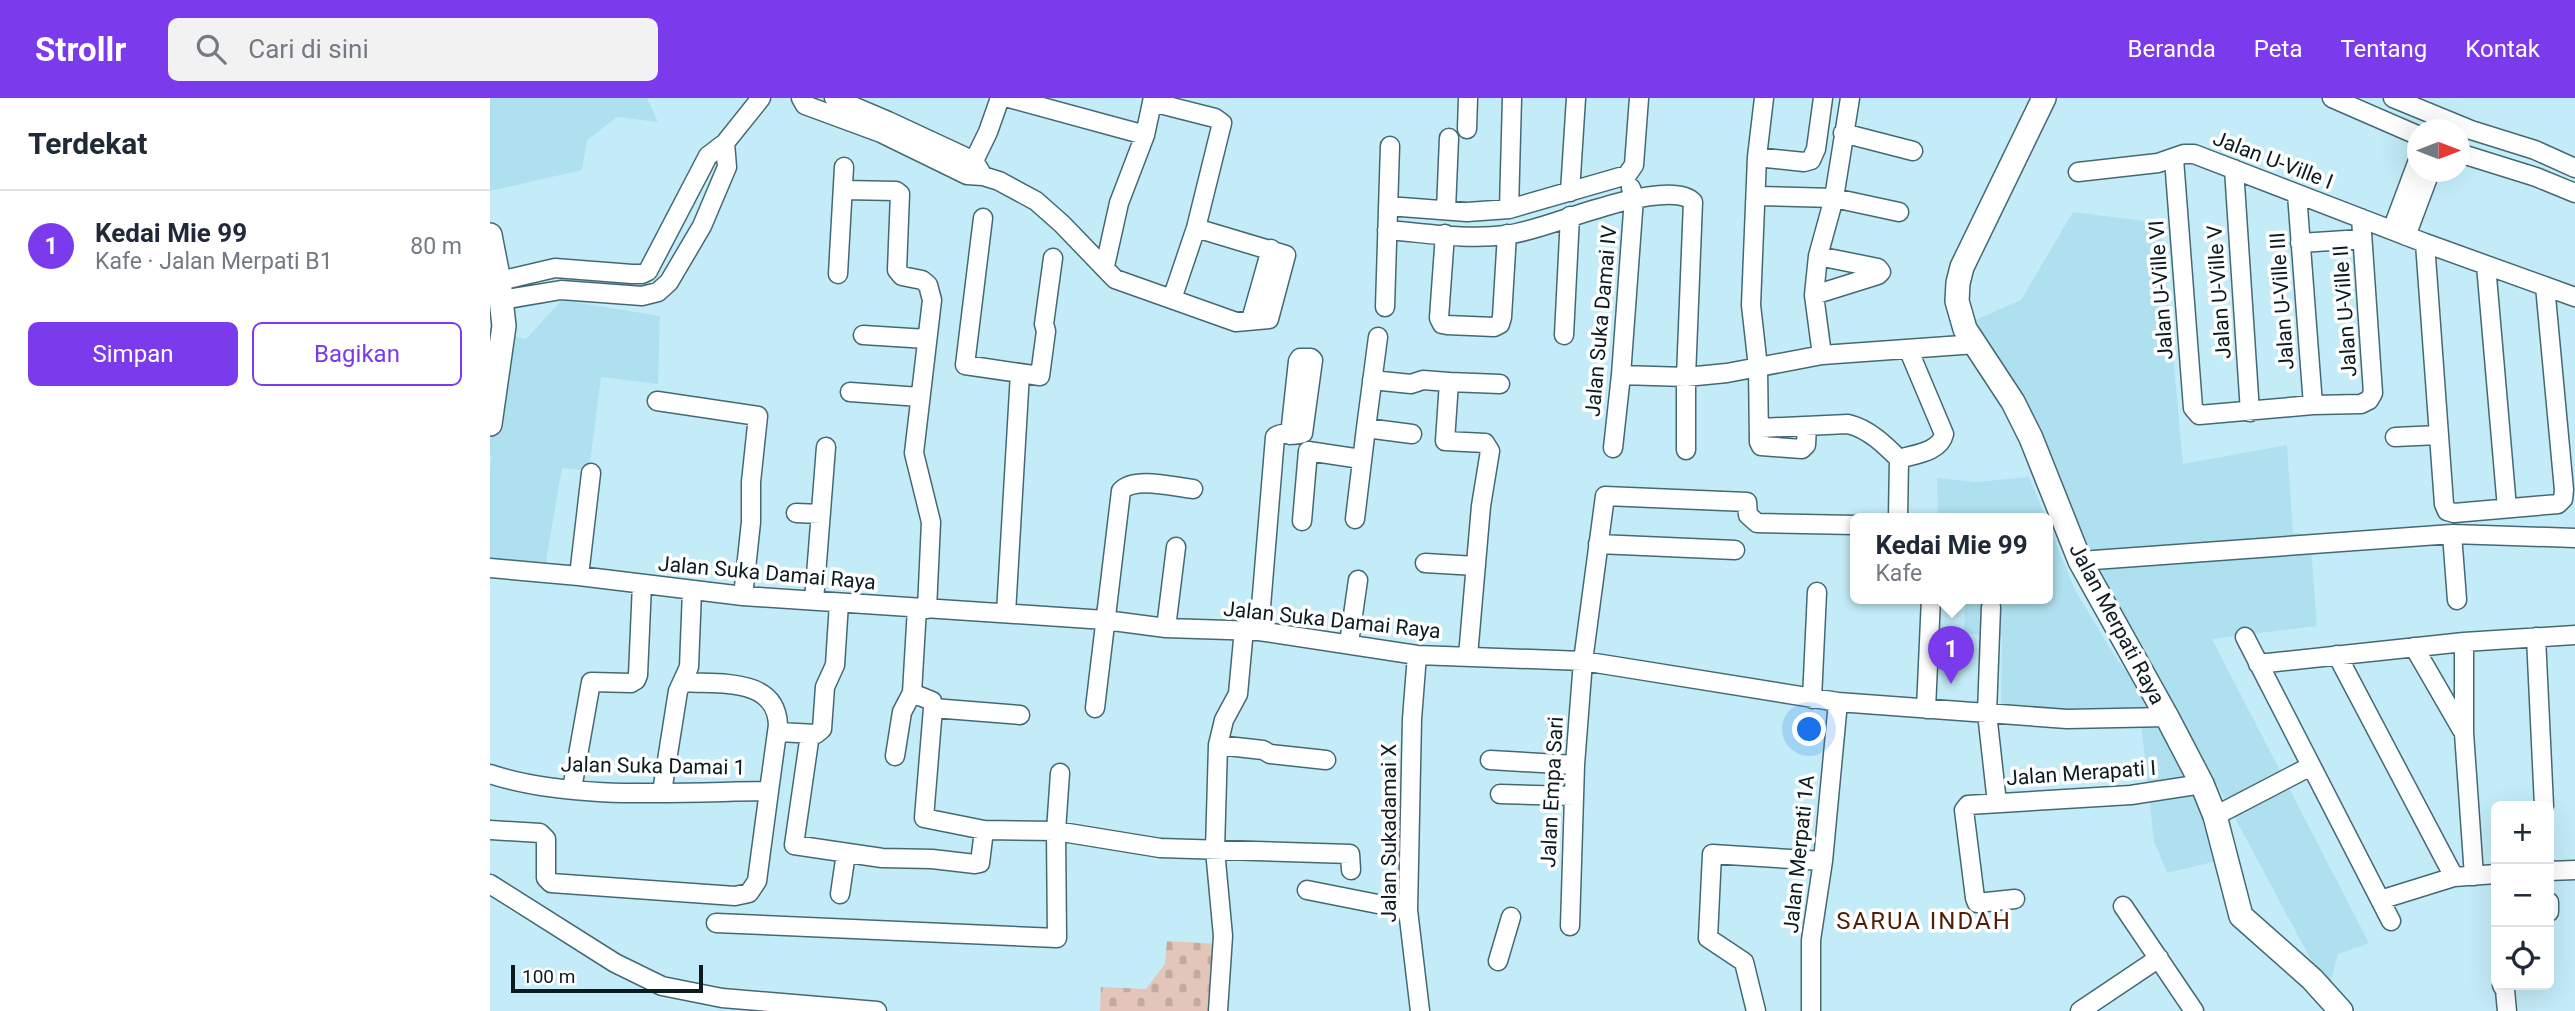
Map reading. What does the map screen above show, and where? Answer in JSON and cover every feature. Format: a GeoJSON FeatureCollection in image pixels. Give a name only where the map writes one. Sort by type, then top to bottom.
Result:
{"type":"FeatureCollection","features":[{"type":"Feature","properties":{"kind":"main road","name":"Jalan Merpati Raya"},"geometry":{"type":"LineString","coordinates":[[2044,98],[1962,267],[1957,301],[1965,329],[2013,402],[2031,438],[2080,561],[2168,717],[2202,784],[2215,816],[2241,916],[2312,979],[2341,1011]]}},
{"type":"Feature","properties":{"kind":"main road"},"geometry":{"type":"LineString","coordinates":[[490,235],[500,290],[503,344],[490,424]]}},
{"type":"Feature","properties":{"kind":"street"},"geometry":{"type":"LineString","coordinates":[[500,290],[555,268],[632,274],[648,271],[708,156],[725,143],[761,98]]}},
{"type":"Feature","properties":{"kind":"street"},"geometry":{"type":"LineString","coordinates":[[801,98],[806,106],[881,133],[1012,187],[1036,201],[1105,266],[1115,279],[1236,322],[1251,320],[1270,249],[1196,228]]}},
{"type":"Feature","properties":{"kind":"street"},"geometry":{"type":"LineString","coordinates":[[834,98],[888,121],[975,171]]}},
{"type":"Feature","properties":{"kind":"street"},"geometry":{"type":"LineString","coordinates":[[975,171],[1000,98]]}},
{"type":"Feature","properties":{"kind":"street"},"geometry":{"type":"LineString","coordinates":[[1009,98],[1144,135]]}},
{"type":"Feature","properties":{"kind":"street"},"geometry":{"type":"LineString","coordinates":[[1467,129],[1468,98]]}},
{"type":"Feature","properties":{"kind":"street"},"geometry":{"type":"LineString","coordinates":[[1509,209],[1511,98]]}},
{"type":"Feature","properties":{"kind":"street"},"geometry":{"type":"LineString","coordinates":[[1570,192],[1576,98]]}},
{"type":"Feature","properties":{"kind":"street","name":"Jalan Suka Damai IV"},"geometry":{"type":"LineString","coordinates":[[1613,448],[1622,375],[1631,187],[1639,98]]}},
{"type":"Feature","properties":{"kind":"street"},"geometry":{"type":"LineString","coordinates":[[1764,98],[1757,157],[1751,305],[1758,367],[1760,428],[1848,424],[1880,440],[1899,459],[1898,513]]}},
{"type":"Feature","properties":{"kind":"street"},"geometry":{"type":"LineString","coordinates":[[1757,157],[1804,162],[1811,160],[1816,149],[1823,98]]}},
{"type":"Feature","properties":{"kind":"street"},"geometry":{"type":"LineString","coordinates":[[1822,355],[1814,295],[1818,256],[1833,198],[1850,98]]}},
{"type":"Feature","properties":{"kind":"street"},"geometry":{"type":"LineString","coordinates":[[2332,98],[2407,131]]}},
{"type":"Feature","properties":{"kind":"street"},"geometry":{"type":"LineString","coordinates":[[2393,98],[2423,119]]}},
{"type":"Feature","properties":{"kind":"street"},"geometry":{"type":"LineString","coordinates":[[1105,266],[1119,203],[1144,135],[1161,101],[1215,118],[1222,124],[1196,228],[1172,299]]}},
{"type":"Feature","properties":{"kind":"street"},"geometry":{"type":"LineString","coordinates":[[2470,131],[2535,150],[2575,168]]}},
{"type":"Feature","properties":{"kind":"street"},"geometry":{"type":"LineString","coordinates":[[1843,133],[1913,151]]}},
{"type":"Feature","properties":{"kind":"street"},"geometry":{"type":"LineString","coordinates":[[1446,210],[1449,138]]}},
{"type":"Feature","properties":{"kind":"street"},"geometry":{"type":"LineString","coordinates":[[500,290],[561,290],[642,296],[658,292],[669,282],[702,226],[727,167],[725,143]]}},
{"type":"Feature","properties":{"kind":"street"},"geometry":{"type":"LineString","coordinates":[[1385,307],[1390,146]]}},
{"type":"Feature","properties":{"kind":"street","name":"Jalan U-Ville I"},"geometry":{"type":"LineString","coordinates":[[2078,172],[2194,154],[2425,243],[2575,297]]}},
{"type":"Feature","properties":{"kind":"street"},"geometry":{"type":"LineString","coordinates":[[2470,156],[2575,193]]}},
{"type":"Feature","properties":{"kind":"street","name":"Jalan U-Ville VI"},"geometry":{"type":"LineString","coordinates":[[2174,159],[2193,408],[2199,415],[2250,412]]}},
{"type":"Feature","properties":{"kind":"street"},"geometry":{"type":"LineString","coordinates":[[838,274],[844,167]]}},
{"type":"Feature","properties":{"kind":"street","name":"Jalan U-Ville V"},"geometry":{"type":"LineString","coordinates":[[2234,169],[2250,412]]}},
{"type":"Feature","properties":{"kind":"street"},"geometry":{"type":"LineString","coordinates":[[2399,233],[2412,182]]}},
{"type":"Feature","properties":{"kind":"street"},"geometry":{"type":"LineString","coordinates":[[2399,233],[2425,182]]}},
{"type":"Feature","properties":{"kind":"street"},"geometry":{"type":"LineString","coordinates":[[1387,230],[1507,234],[1570,216],[1631,187]]}},
{"type":"Feature","properties":{"kind":"street"},"geometry":{"type":"LineString","coordinates":[[1388,206],[1446,210],[1509,209],[1570,192],[1631,187],[1685,196],[1693,202],[1685,377],[1686,450]]}},
{"type":"Feature","properties":{"kind":"street"},"geometry":{"type":"LineString","coordinates":[[843,190],[896,191],[900,194],[897,270],[902,276],[922,280],[931,291],[914,453],[931,522],[912,693],[902,712],[895,756]]}},
{"type":"Feature","properties":{"kind":"street","name":"Jalan U-Ville III"},"geometry":{"type":"LineString","coordinates":[[2297,194],[2313,405]]}},
{"type":"Feature","properties":{"kind":"street"},"geometry":{"type":"LineString","coordinates":[[1757,196],[1833,198],[1899,212]]}},
{"type":"Feature","properties":{"kind":"street"},"geometry":{"type":"LineString","coordinates":[[1564,335],[1570,216]]}},
{"type":"Feature","properties":{"kind":"street"},"geometry":{"type":"LineString","coordinates":[[983,218],[965,365],[1030,374]]}},
{"type":"Feature","properties":{"kind":"street","name":"Jalan U-Ville II"},"geometry":{"type":"LineString","coordinates":[[2313,405],[2361,404],[2369,400],[2373,393],[2361,218]]}},
{"type":"Feature","properties":{"kind":"street"},"geometry":{"type":"LineString","coordinates":[[1445,234],[1439,318],[1442,324],[1494,327],[1500,324],[1502,317],[1507,234]]}},
{"type":"Feature","properties":{"kind":"street"},"geometry":{"type":"LineString","coordinates":[[2300,243],[2362,239]]}},
{"type":"Feature","properties":{"kind":"street"},"geometry":{"type":"LineString","coordinates":[[2425,243],[2444,504],[2447,511],[2454,513],[2558,504],[2563,499],[2568,465],[2545,286]]}},
{"type":"Feature","properties":{"kind":"street"},"geometry":{"type":"LineString","coordinates":[[1814,295],[1881,272],[1878,268],[1818,256]]}},
{"type":"Feature","properties":{"kind":"street"},"geometry":{"type":"LineString","coordinates":[[1006,613],[1030,374],[1046,331],[1044,324],[1053,258]]}},
{"type":"Feature","properties":{"kind":"street"},"geometry":{"type":"LineString","coordinates":[[2486,265],[2507,508]]}},
{"type":"Feature","properties":{"kind":"street"},"geometry":{"type":"LineString","coordinates":[[598,271],[599,293]]}},
{"type":"Feature","properties":{"kind":"street"},"geometry":{"type":"LineString","coordinates":[[863,335],[928,339]]}},
{"type":"Feature","properties":{"kind":"street"},"geometry":{"type":"LineString","coordinates":[[1355,519],[1378,337]]}},
{"type":"Feature","properties":{"kind":"street"},"geometry":{"type":"LineString","coordinates":[[1622,375],[1685,377],[1727,373],[1822,355],[1909,351],[1976,344]]}},
{"type":"Feature","properties":{"kind":"street"},"geometry":{"type":"LineString","coordinates":[[1899,459],[1933,449],[1942,442],[1944,434],[1909,351]]}},
{"type":"Feature","properties":{"kind":"street"},"geometry":{"type":"LineString","coordinates":[[1372,380],[1411,384],[1423,380],[1500,384]]}},
{"type":"Feature","properties":{"kind":"street"},"geometry":{"type":"LineString","coordinates":[[1449,382],[1445,441],[1485,443],[1490,451],[1481,506],[1468,656]]}},
{"type":"Feature","properties":{"kind":"street"},"geometry":{"type":"LineString","coordinates":[[850,392],[920,397]]}},
{"type":"Feature","properties":{"kind":"street"},"geometry":{"type":"LineString","coordinates":[[657,401],[758,416],[751,482],[746,596]]}},
{"type":"Feature","properties":{"kind":"street"},"geometry":{"type":"LineString","coordinates":[[2250,412],[2313,405]]}},
{"type":"Feature","properties":{"kind":"street"},"geometry":{"type":"LineString","coordinates":[[746,596],[765,426]]}},
{"type":"Feature","properties":{"kind":"street"},"geometry":{"type":"LineString","coordinates":[[1366,428],[1412,434]]}},
{"type":"Feature","properties":{"kind":"street"},"geometry":{"type":"LineString","coordinates":[[1218,1011],[1223,936],[1214,850],[1218,745],[1224,720],[1238,694],[1252,630],[1275,437],[1281,433],[1290,435]]}},
{"type":"Feature","properties":{"kind":"street"},"geometry":{"type":"LineString","coordinates":[[2395,437],[2439,435]]}},
{"type":"Feature","properties":{"kind":"street"},"geometry":{"type":"LineString","coordinates":[[814,601],[826,447]]}},
{"type":"Feature","properties":{"kind":"street"},"geometry":{"type":"LineString","coordinates":[[1302,521],[1308,451],[1361,458]]}},
{"type":"Feature","properties":{"kind":"street"},"geometry":{"type":"LineString","coordinates":[[579,576],[591,473]]}},
{"type":"Feature","properties":{"kind":"street"},"geometry":{"type":"LineString","coordinates":[[1094,708],[1121,491],[1126,485],[1138,483],[1193,489]]}},
{"type":"Feature","properties":{"kind":"street","name":"Jalan Empa Sari"},"geometry":{"type":"LineString","coordinates":[[1570,926],[1574,796],[1583,661],[1605,496],[1747,502],[1748,515],[1757,523],[1850,525]]}},
{"type":"Feature","properties":{"kind":"street"},"geometry":{"type":"LineString","coordinates":[[796,513],[821,514]]}},
{"type":"Feature","properties":{"kind":"street"},"geometry":{"type":"LineString","coordinates":[[2452,534],[2457,600]]}},
{"type":"Feature","properties":{"kind":"street"},"geometry":{"type":"LineString","coordinates":[[2080,561],[2452,534],[2575,538]]}},
{"type":"Feature","properties":{"kind":"street"},"geometry":{"type":"LineString","coordinates":[[1598,544],[1735,550]]}},
{"type":"Feature","properties":{"kind":"street"},"geometry":{"type":"LineString","coordinates":[[1166,628],[1176,547]]}},
{"type":"Feature","properties":{"kind":"street"},"geometry":{"type":"LineString","coordinates":[[1425,563],[1476,566]]}},
{"type":"Feature","properties":{"kind":"street","name":"Jalan Suka Damai Raya"},"geometry":{"type":"LineString","coordinates":[[490,568],[746,596],[1105,620],[1166,628],[1252,630],[1418,655],[1583,661],[1838,702],[2067,719],[2168,717]]}},
{"type":"Feature","properties":{"kind":"street"},"geometry":{"type":"LineString","coordinates":[[1349,643],[1358,580]]}},
{"type":"Feature","properties":{"kind":"street"},"geometry":{"type":"LineString","coordinates":[[572,789],[591,682],[631,683],[638,675],[642,584]]}},
{"type":"Feature","properties":{"kind":"street"},"geometry":{"type":"LineString","coordinates":[[662,792],[678,691],[689,667],[692,591]]}},
{"type":"Feature","properties":{"kind":"street"},"geometry":{"type":"LineString","coordinates":[[1812,699],[1816,592]]}},
{"type":"Feature","properties":{"kind":"street"},"geometry":{"type":"LineString","coordinates":[[683,681],[755,688],[769,700],[775,710],[778,732],[819,733],[824,722],[825,687],[835,664],[839,603]]}},
{"type":"Feature","properties":{"kind":"street"},"geometry":{"type":"LineString","coordinates":[[1926,709],[1931,604]]}},
{"type":"Feature","properties":{"kind":"street"},"geometry":{"type":"LineString","coordinates":[[1991,607],[1987,713],[1997,803]]}},
{"type":"Feature","properties":{"kind":"street"},"geometry":{"type":"LineString","coordinates":[[2259,664],[2463,642],[2575,635]]}},
{"type":"Feature","properties":{"kind":"street"},"geometry":{"type":"LineString","coordinates":[[2245,637],[2391,921]]}},
{"type":"Feature","properties":{"kind":"street"},"geometry":{"type":"LineString","coordinates":[[2536,637],[2544,801]]}},
{"type":"Feature","properties":{"kind":"street"},"geometry":{"type":"LineString","coordinates":[[2463,642],[2464,733],[2474,876]]}},
{"type":"Feature","properties":{"kind":"street"},"geometry":{"type":"LineString","coordinates":[[2414,647],[2464,733]]}},
{"type":"Feature","properties":{"kind":"street","name":"Jalan Sukadamai X"},"geometry":{"type":"LineString","coordinates":[[1418,655],[1412,719],[1408,910],[1420,1011]]}},
{"type":"Feature","properties":{"kind":"street"},"geometry":{"type":"LineString","coordinates":[[2337,655],[2454,877]]}},
{"type":"Feature","properties":{"kind":"street"},"geometry":{"type":"LineString","coordinates":[[912,693],[928,698],[932,701],[933,708],[924,818],[984,830],[1056,831],[1160,848],[1350,854],[1351,870]]}},
{"type":"Feature","properties":{"kind":"street","name":"Jalan Merpati 1A"},"geometry":{"type":"LineString","coordinates":[[1811,1011],[1811,940],[1823,861],[1838,702]]}},
{"type":"Feature","properties":{"kind":"street"},"geometry":{"type":"LineString","coordinates":[[933,708],[1020,715]]}},
{"type":"Feature","properties":{"kind":"street","name":"Jalan Suka Damai 1"},"geometry":{"type":"LineString","coordinates":[[490,774],[517,783],[572,789],[769,791],[778,732]]}},
{"type":"Feature","properties":{"kind":"street"},"geometry":{"type":"LineString","coordinates":[[810,734],[793,844],[882,858],[932,859],[975,864],[980,863],[984,830]]}},
{"type":"Feature","properties":{"kind":"street"},"geometry":{"type":"LineString","coordinates":[[1218,745],[1326,760]]}},
{"type":"Feature","properties":{"kind":"street"},"geometry":{"type":"LineString","coordinates":[[1490,760],[1576,765]]}},
{"type":"Feature","properties":{"kind":"street"},"geometry":{"type":"LineString","coordinates":[[2215,816],[2311,766]]}},
{"type":"Feature","properties":{"kind":"street"},"geometry":{"type":"LineString","coordinates":[[716,923],[1057,938],[1056,831],[1059,773]]}},
{"type":"Feature","properties":{"kind":"street","name":"Jalan Suka Damai 1"},"geometry":{"type":"LineString","coordinates":[[490,787],[517,783]]}},
{"type":"Feature","properties":{"kind":"street","name":"Jalan Merapati I"},"geometry":{"type":"LineString","coordinates":[[2015,899],[1983,904],[1978,903],[1975,898],[1965,807],[2131,795],[2202,784]]}},
{"type":"Feature","properties":{"kind":"street"},"geometry":{"type":"LineString","coordinates":[[490,830],[540,833],[545,839],[545,878],[551,883],[735,897],[749,893],[757,881],[769,791]]}},
{"type":"Feature","properties":{"kind":"street"},"geometry":{"type":"LineString","coordinates":[[1500,794],[1574,796]]}},
{"type":"Feature","properties":{"kind":"street"},"geometry":{"type":"LineString","coordinates":[[840,894],[846,853]]}},
{"type":"Feature","properties":{"kind":"street"},"geometry":{"type":"LineString","coordinates":[[1756,1011],[1744,962],[1708,939],[1712,854],[1823,861]]}},
{"type":"Feature","properties":{"kind":"street"},"geometry":{"type":"LineString","coordinates":[[2554,871],[2575,870]]}},
{"type":"Feature","properties":{"kind":"street"},"geometry":{"type":"LineString","coordinates":[[2380,901],[2454,877],[2491,874]]}},
{"type":"Feature","properties":{"kind":"street"},"geometry":{"type":"LineString","coordinates":[[490,884],[615,963],[662,986],[722,998],[877,1011]]}},
{"type":"Feature","properties":{"kind":"street"},"geometry":{"type":"LineString","coordinates":[[1307,890],[1408,910]]}},
{"type":"Feature","properties":{"kind":"street"},"geometry":{"type":"LineString","coordinates":[[2123,906],[2194,1011]]}},
{"type":"Feature","properties":{"kind":"street"},"geometry":{"type":"LineString","coordinates":[[1499,961],[1511,917]]}},
{"type":"Feature","properties":{"kind":"street"},"geometry":{"type":"LineString","coordinates":[[2080,1011],[2159,958]]}},
{"type":"Feature","properties":{"kind":"street"},"geometry":{"type":"LineString","coordinates":[[2505,990],[2507,1011]]}},
{"type":"Feature","properties":{"kind":"shaded area"},"geometry":{"type":"Polygon","coordinates":[[[490,98],[647,98],[658,122],[617,117],[587,140],[582,170],[490,191],[490,98]]]}},
{"type":"Feature","properties":{"kind":"shaded area"},"geometry":{"type":"Polygon","coordinates":[[[2073,212],[2161,223],[2183,464],[2287,445],[2293,533],[2310,535],[2317,626],[2212,639],[2369,943],[2338,954],[2330,984],[2310,958],[2143,646],[2123,628],[2003,367],[1975,320],[2021,300],[2073,212]]]}},
{"type":"Feature","properties":{"kind":"shaded area"},"geometry":{"type":"Polygon","coordinates":[[[562,300],[660,316],[658,384],[601,377],[589,471],[562,468],[545,567],[490,563],[490,330],[526,339],[562,300]]]}},
{"type":"Feature","properties":{"kind":"shaded area"},"geometry":{"type":"Polygon","coordinates":[[[2029,477],[2044,513],[1938,513],[1937,478],[1976,482],[2029,477]]]}},
{"type":"Feature","properties":{"kind":"shaded area"},"geometry":{"type":"Polygon","coordinates":[[[2053,536],[2075,590],[2114,655],[2163,722],[2208,814],[2217,861],[2167,873],[2154,841],[2141,723],[2001,716],[2002,636],[1964,634],[1965,604],[2053,604],[2053,536]]]}},
{"type":"Feature","properties":{"kind":"green space"},"geometry":{"type":"Polygon","coordinates":[[[1167,941],[1219,944],[1215,1011],[1100,1011],[1101,987],[1146,989],[1165,964],[1167,941]]]}},
{"type":"Feature","properties":{"kind":"place","name":"Kedai Mie 99"},"geometry":{"type":"Point","coordinates":[1951,684]}},
{"type":"Feature","properties":{"kind":"district","name":"SARUA INDAH"},"geometry":{"type":"Point","coordinates":[1924,921]}}]}
